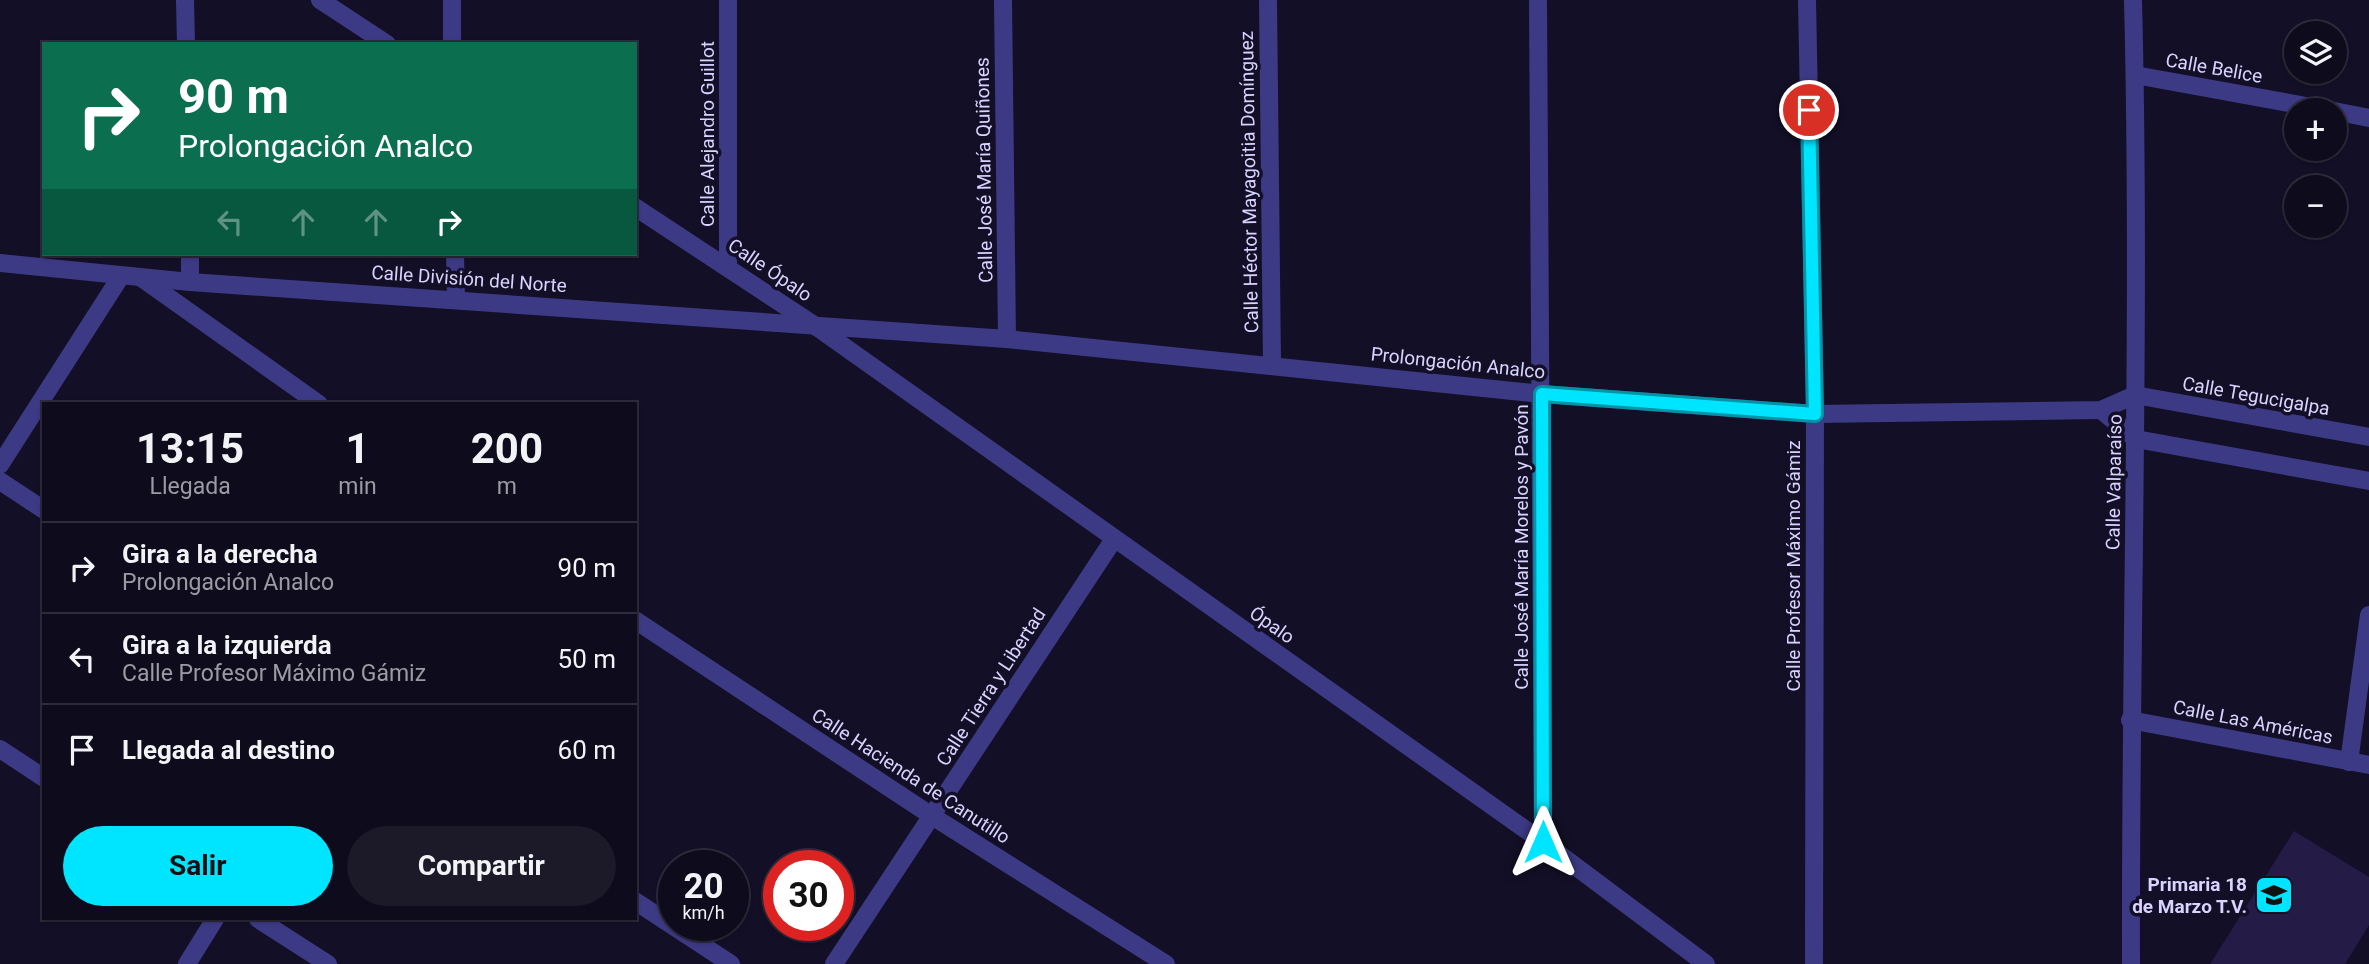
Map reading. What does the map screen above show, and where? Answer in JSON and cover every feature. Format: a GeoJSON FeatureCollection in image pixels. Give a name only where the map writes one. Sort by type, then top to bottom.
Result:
{"type":"FeatureCollection","features":[{"type":"Feature","properties":{"kind":"street"},"geometry":{"type":"LineString","coordinates":[[185,0],[186,42]]}},
{"type":"Feature","properties":{"kind":"street"},"geometry":{"type":"LineString","coordinates":[[320,0],[384,42]]}},
{"type":"Feature","properties":{"kind":"street"},"geometry":{"type":"LineString","coordinates":[[452,0],[452,42]]}},
{"type":"Feature","properties":{"kind":"street","name":"Calle Alejandro Guillot"},"geometry":{"type":"LineString","coordinates":[[728,0],[728,268]]}},
{"type":"Feature","properties":{"kind":"street","name":"Calle José María Quiñones"},"geometry":{"type":"LineString","coordinates":[[1003,0],[1007,339]]}},
{"type":"Feature","properties":{"kind":"street","name":"Calle Héctor Mayagoitia Domínguez"},"geometry":{"type":"LineString","coordinates":[[1268,0],[1272,364]]}},
{"type":"Feature","properties":{"kind":"street","name":"Calle José María Morelos y Pavón"},"geometry":{"type":"LineString","coordinates":[[1538,0],[1543,842]]}},
{"type":"Feature","properties":{"kind":"street","name":"Calle Profesor Máximo Gámiz"},"geometry":{"type":"LineString","coordinates":[[1807,0],[1815,414],[1814,964]]}},
{"type":"Feature","properties":{"kind":"street","name":"Calle Valparaíso"},"geometry":{"type":"LineString","coordinates":[[2131,964],[2130,720],[2136,439],[2133,0]]}},
{"type":"Feature","properties":{"kind":"street","name":"Calle Belice"},"geometry":{"type":"LineString","coordinates":[[2134,75],[2284,102]]}},
{"type":"Feature","properties":{"kind":"street"},"geometry":{"type":"LineString","coordinates":[[2347,114],[2369,118]]}},
{"type":"Feature","properties":{"kind":"street","name":"Calle Ópalo"},"geometry":{"type":"LineString","coordinates":[[637,208],[811,323]]}},
{"type":"Feature","properties":{"kind":"street"},"geometry":{"type":"LineString","coordinates":[[190,256],[190,282]]}},
{"type":"Feature","properties":{"kind":"street"},"geometry":{"type":"LineString","coordinates":[[455,256],[456,299]]}},
{"type":"Feature","properties":{"kind":"street","name":"Calle División del Norte"},"geometry":{"type":"LineString","coordinates":[[0,263],[190,282],[811,323]]}},
{"type":"Feature","properties":{"kind":"street"},"geometry":{"type":"LineString","coordinates":[[0,465],[121,276]]}},
{"type":"Feature","properties":{"kind":"street"},"geometry":{"type":"LineString","coordinates":[[140,278],[316,402]]}},
{"type":"Feature","properties":{"kind":"street","name":"Prolongación Analco"},"geometry":{"type":"LineString","coordinates":[[811,323],[1272,364],[1542,394],[1815,414],[2102,410],[2135,396]]}},
{"type":"Feature","properties":{"kind":"street","name":"Ópalo"},"geometry":{"type":"LineString","coordinates":[[811,323],[1543,842],[1706,964]]}},
{"type":"Feature","properties":{"kind":"street","name":"Calle Tegucigalpa"},"geometry":{"type":"LineString","coordinates":[[2135,396],[2369,438]]}},
{"type":"Feature","properties":{"kind":"street"},"geometry":{"type":"LineString","coordinates":[[2102,410],[2136,439],[2369,481]]}},
{"type":"Feature","properties":{"kind":"street"},"geometry":{"type":"LineString","coordinates":[[0,481],[42,509]]}},
{"type":"Feature","properties":{"kind":"street","name":"Calle Tierra y Libertad"},"geometry":{"type":"LineString","coordinates":[[834,964],[1114,539]]}},
{"type":"Feature","properties":{"kind":"street"},"geometry":{"type":"LineString","coordinates":[[2348,762],[2369,615]]}},
{"type":"Feature","properties":{"kind":"street","name":"Calle Hacienda de Canutillo"},"geometry":{"type":"LineString","coordinates":[[637,621],[932,816],[1166,964]]}},
{"type":"Feature","properties":{"kind":"street","name":"Calle Las Américas"},"geometry":{"type":"LineString","coordinates":[[2130,720],[2369,765]]}},
{"type":"Feature","properties":{"kind":"street"},"geometry":{"type":"LineString","coordinates":[[0,749],[42,777]]}},
{"type":"Feature","properties":{"kind":"street"},"geometry":{"type":"LineString","coordinates":[[637,902],[732,964]]}},
{"type":"Feature","properties":{"kind":"street"},"geometry":{"type":"LineString","coordinates":[[187,964],[214,920]]}},
{"type":"Feature","properties":{"kind":"street"},"geometry":{"type":"LineString","coordinates":[[260,920],[328,964]]}},
{"type":"Feature","properties":{"kind":"building"},"geometry":{"type":"Polygon","coordinates":[[[2294,831],[2369,877],[2369,925],[2345,964],[2210,964],[2294,831]]]}},
{"type":"Feature","properties":{"kind":"place","name":"Primaria 18 de Marzo T.V."},"geometry":{"type":"Point","coordinates":[2274,895]}},
{"type":"Feature","properties":{"kind":"route"},"geometry":{"type":"LineString","coordinates":[[1543,842],[1542,394],[1815,414],[1809,110]]}}]}
